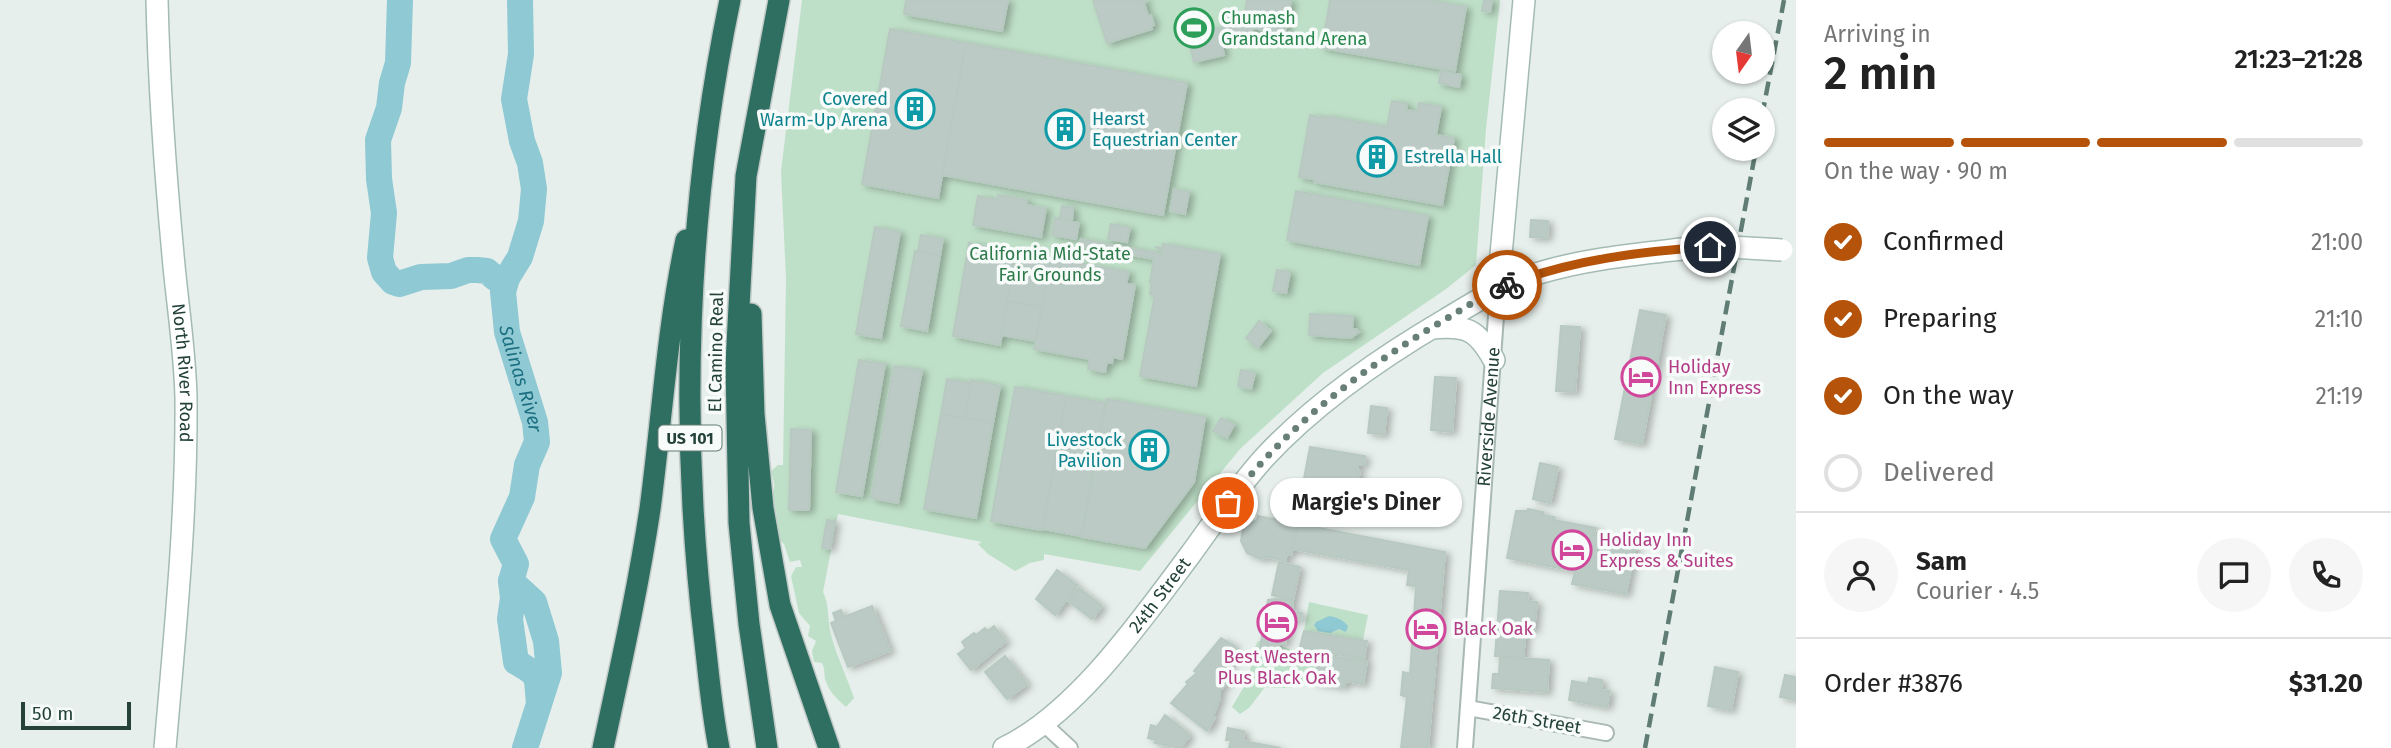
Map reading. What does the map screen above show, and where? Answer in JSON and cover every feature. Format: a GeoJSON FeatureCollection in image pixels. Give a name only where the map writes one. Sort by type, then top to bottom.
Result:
{"type":"FeatureCollection","features":[{"type":"Feature","properties":{"kind":"highway","name":"El Camino Real"},"geometry":{"type":"LineString","coordinates":[[717,740],[696,566],[690,464],[691,362],[696,256],[706,142],[730,0]]}},
{"type":"Feature","properties":{"kind":"highway","name":"El Camino Real"},"geometry":{"type":"LineString","coordinates":[[767,748],[749,624],[739,523],[736,363],[747,176],[779,0]]}},
{"type":"Feature","properties":{"kind":"highway"},"geometry":{"type":"LineString","coordinates":[[603,748],[650,508],[682,256],[706,142]]}},
{"type":"Feature","properties":{"kind":"highway"},"geometry":{"type":"LineString","coordinates":[[747,176],[754,414],[762,508],[780,606],[829,748]]}},
{"type":"Feature","properties":{"kind":"main road","name":"North River Road"},"geometry":{"type":"LineString","coordinates":[[157,0],[163,153],[186,395],[179,574],[165,748]]}},
{"type":"Feature","properties":{"kind":"main road","name":"Riverside Avenue"},"geometry":{"type":"LineString","coordinates":[[1498,289],[1524,0]]}},
{"type":"Feature","properties":{"kind":"main road","name":"24th Street"},"geometry":{"type":"LineString","coordinates":[[1004,748],[1044,723],[1087,683],[1135,629],[1241,485],[1266,456],[1324,403],[1392,352],[1498,289],[1537,273],[1578,263],[1691,248],[1730,247],[1789,251]]}},
{"type":"Feature","properties":{"kind":"main road"},"geometry":{"type":"LineString","coordinates":[[1430,329],[1452,327],[1469,331],[1483,340],[1494,360]]}},
{"type":"Feature","properties":{"kind":"street","name":"Riverside Avenue"},"geometry":{"type":"LineString","coordinates":[[1465,748],[1498,289]]}},
{"type":"Feature","properties":{"kind":"street","name":"26th Street"},"geometry":{"type":"LineString","coordinates":[[1468,708],[1606,733]]}},
{"type":"Feature","properties":{"kind":"street"},"geometry":{"type":"LineString","coordinates":[[1044,723],[1070,748]]}},
{"type":"Feature","properties":{"kind":"green space","name":"California Mid-State Fair Grounds"},"geometry":{"type":"Polygon","coordinates":[[[802,0],[1500,0],[1486,129],[1476,265],[1446,289],[1323,373],[1240,449],[1140,571],[1044,554],[1044,560],[1030,563],[1015,571],[988,554],[978,544],[982,542],[838,514],[823,592],[831,635],[854,698],[846,707],[829,688],[822,663],[814,662],[812,651],[816,641],[808,636],[810,626],[799,613],[791,576],[796,567],[802,567],[800,560],[790,562],[784,544],[777,538],[771,524],[777,515],[772,505],[774,486],[771,471],[778,465],[783,465],[786,279],[781,171],[802,0]]]}},
{"type":"Feature","properties":{"kind":"green space"},"geometry":{"type":"Polygon","coordinates":[[[1309,602],[1368,615],[1363,640],[1304,631],[1309,602]]]}},
{"type":"Feature","properties":{"kind":"green space"},"geometry":{"type":"Polygon","coordinates":[[[1258,641],[1291,649],[1313,649],[1320,658],[1305,682],[1285,688],[1265,687],[1249,708],[1240,714],[1232,707],[1249,678],[1253,651],[1258,641]]]}},
{"type":"Feature","properties":{"kind":"water"},"geometry":{"type":"Polygon","coordinates":[[[1329,616],[1346,624],[1346,632],[1339,629],[1330,633],[1318,631],[1314,625],[1316,622],[1329,616]]]}},
{"type":"Feature","properties":{"kind":"building"},"geometry":{"type":"Polygon","coordinates":[[[906,0],[1008,0],[1002,31],[904,14],[906,0]]]}},
{"type":"Feature","properties":{"kind":"building"},"geometry":{"type":"Polygon","coordinates":[[[1093,0],[1147,0],[1144,3],[1154,25],[1151,26],[1152,29],[1107,43],[1093,0]]]}},
{"type":"Feature","properties":{"kind":"building"},"geometry":{"type":"Polygon","coordinates":[[[1247,0],[1291,0],[1285,34],[1253,28],[1251,38],[1221,31],[1223,22],[1232,24],[1244,16],[1247,0]]]}},
{"type":"Feature","properties":{"kind":"building"},"geometry":{"type":"Polygon","coordinates":[[[1330,0],[1429,0],[1466,7],[1455,71],[1322,48],[1330,0]]]}},
{"type":"Feature","properties":{"kind":"building"},"geometry":{"type":"Polygon","coordinates":[[[1484,0],[1492,0],[1490,12],[1482,11],[1484,0]]]}},
{"type":"Feature","properties":{"kind":"building"},"geometry":{"type":"Polygon","coordinates":[[[1218,28],[1224,55],[1194,62],[1188,35],[1218,28]]]}},
{"type":"Feature","properties":{"kind":"building","name":"Covered Warm-Up Arena"},"geometry":{"type":"Polygon","coordinates":[[[890,29],[966,43],[938,198],[862,184],[890,29]]]}},
{"type":"Feature","properties":{"kind":"building","name":"Hearst Equestrian Center"},"geometry":{"type":"Polygon","coordinates":[[[966,43],[1187,83],[1163,215],[942,175],[966,43]]]}},
{"type":"Feature","properties":{"kind":"building"},"geometry":{"type":"Polygon","coordinates":[[[1441,71],[1461,75],[1459,87],[1439,83],[1441,71]]]}},
{"type":"Feature","properties":{"kind":"building","name":"Estrella Hall"},"geometry":{"type":"Polygon","coordinates":[[[1392,101],[1407,104],[1406,110],[1417,112],[1419,103],[1441,107],[1436,135],[1454,138],[1442,205],[1299,177],[1310,115],[1387,127],[1392,101]]]}},
{"type":"Feature","properties":{"kind":"building"},"geometry":{"type":"Polygon","coordinates":[[[1174,189],[1189,192],[1185,214],[1170,211],[1174,189]]]}},
{"type":"Feature","properties":{"kind":"building"},"geometry":{"type":"Polygon","coordinates":[[[1296,191],[1428,216],[1419,265],[1287,240],[1296,191]]]}},
{"type":"Feature","properties":{"kind":"building"},"geometry":{"type":"Polygon","coordinates":[[[998,195],[1027,200],[1026,205],[1046,208],[1041,237],[973,225],[978,196],[997,200],[998,195]]]}},
{"type":"Feature","properties":{"kind":"building"},"geometry":{"type":"Polygon","coordinates":[[[1062,206],[1073,208],[1072,220],[1060,218],[1062,206]]]}},
{"type":"Feature","properties":{"kind":"building"},"geometry":{"type":"Polygon","coordinates":[[[1055,218],[1079,223],[1076,239],[1052,235],[1055,218]]]}},
{"type":"Feature","properties":{"kind":"building"},"geometry":{"type":"Polygon","coordinates":[[[1531,220],[1548,221],[1547,238],[1530,237],[1531,220]]]}},
{"type":"Feature","properties":{"kind":"building"},"geometry":{"type":"Polygon","coordinates":[[[1111,224],[1130,228],[1127,242],[1108,239],[1111,224]]]}},
{"type":"Feature","properties":{"kind":"building"},"geometry":{"type":"Polygon","coordinates":[[[875,227],[900,232],[881,338],[856,334],[875,227]]]}},
{"type":"Feature","properties":{"kind":"building"},"geometry":{"type":"Polygon","coordinates":[[[921,235],[943,239],[940,255],[918,251],[921,235]]]}},
{"type":"Feature","properties":{"kind":"building"},"geometry":{"type":"Polygon","coordinates":[[[1081,239],[1162,254],[1162,250],[1155,247],[1163,248],[1163,244],[1220,254],[1196,386],[1140,376],[1155,294],[1150,294],[1154,259],[1080,246],[1081,239]]]}},
{"type":"Feature","properties":{"kind":"building"},"geometry":{"type":"Polygon","coordinates":[[[969,243],[1016,252],[1000,345],[953,336],[969,243]]]}},
{"type":"Feature","properties":{"kind":"building"},"geometry":{"type":"Polygon","coordinates":[[[915,251],[940,256],[927,331],[901,326],[915,251]]]}},
{"type":"Feature","properties":{"kind":"building"},"geometry":{"type":"Polygon","coordinates":[[[1016,252],[1051,258],[1042,307],[1007,301],[1016,252]]]}},
{"type":"Feature","properties":{"kind":"building"},"geometry":{"type":"Polygon","coordinates":[[[1051,258],[1129,272],[1126,284],[1135,285],[1122,359],[1113,357],[1112,363],[1107,362],[1105,372],[1088,369],[1090,359],[1034,349],[1051,258]]]}},
{"type":"Feature","properties":{"kind":"building"},"geometry":{"type":"Polygon","coordinates":[[[1277,270],[1290,272],[1286,293],[1273,291],[1277,270]]]}},
{"type":"Feature","properties":{"kind":"building"},"geometry":{"type":"Polygon","coordinates":[[[1007,301],[1042,307],[1036,341],[1001,335],[1007,301]]]}},
{"type":"Feature","properties":{"kind":"building","name":"Holiday Inn Express"},"geometry":{"type":"Polygon","coordinates":[[[1640,310],[1666,315],[1642,444],[1615,439],[1640,310]]]}},
{"type":"Feature","properties":{"kind":"building"},"geometry":{"type":"Polygon","coordinates":[[[1310,314],[1353,316],[1352,329],[1359,332],[1351,338],[1309,335],[1310,314]]]}},
{"type":"Feature","properties":{"kind":"building"},"geometry":{"type":"Polygon","coordinates":[[[1259,321],[1271,331],[1258,347],[1246,338],[1259,321]]]}},
{"type":"Feature","properties":{"kind":"building"},"geometry":{"type":"Polygon","coordinates":[[[1561,326],[1580,327],[1575,392],[1556,391],[1561,326]]]}},
{"type":"Feature","properties":{"kind":"building"},"geometry":{"type":"Polygon","coordinates":[[[859,360],[885,364],[862,496],[836,492],[859,360]]]}},
{"type":"Feature","properties":{"kind":"building"},"geometry":{"type":"Polygon","coordinates":[[[894,366],[922,370],[898,503],[871,498],[894,366]]]}},
{"type":"Feature","properties":{"kind":"building"},"geometry":{"type":"Polygon","coordinates":[[[1241,370],[1255,373],[1251,389],[1238,386],[1241,370]]]}},
{"type":"Feature","properties":{"kind":"building"},"geometry":{"type":"Polygon","coordinates":[[[1435,377],[1456,378],[1452,432],[1431,430],[1435,377]]]}},
{"type":"Feature","properties":{"kind":"building"},"geometry":{"type":"Polygon","coordinates":[[[947,379],[971,383],[965,418],[941,414],[947,379]]]}},
{"type":"Feature","properties":{"kind":"building"},"geometry":{"type":"Polygon","coordinates":[[[971,380],[1000,386],[993,423],[965,418],[971,380]]]}},
{"type":"Feature","properties":{"kind":"building"},"geometry":{"type":"Polygon","coordinates":[[[1015,387],[1066,396],[1042,530],[991,521],[1015,387]]]}},
{"type":"Feature","properties":{"kind":"building"},"geometry":{"type":"Polygon","coordinates":[[[1066,396],[1105,403],[1081,536],[1043,529],[1066,396]]]}},
{"type":"Feature","properties":{"kind":"building","name":"Livestock Pavilion"},"geometry":{"type":"Polygon","coordinates":[[[1107,399],[1205,417],[1194,482],[1145,548],[1082,537],[1107,399]]]}},
{"type":"Feature","properties":{"kind":"building"},"geometry":{"type":"Polygon","coordinates":[[[1371,406],[1387,408],[1384,435],[1368,433],[1371,406]]]}},
{"type":"Feature","properties":{"kind":"building"},"geometry":{"type":"Polygon","coordinates":[[[941,414],[993,423],[976,518],[924,509],[941,414]]]}},
{"type":"Feature","properties":{"kind":"building"},"geometry":{"type":"Polygon","coordinates":[[[1221,418],[1234,425],[1227,438],[1213,431],[1221,418]]]}},
{"type":"Feature","properties":{"kind":"building"},"geometry":{"type":"Polygon","coordinates":[[[791,429],[811,430],[809,510],[789,510],[791,429]]]}},
{"type":"Feature","properties":{"kind":"building"},"geometry":{"type":"Polygon","coordinates":[[[1310,447],[1365,456],[1364,465],[1358,464],[1357,470],[1360,471],[1357,485],[1361,486],[1357,510],[1311,501],[1307,514],[1311,516],[1310,522],[1298,521],[1304,501],[1303,492],[1306,493],[1306,490],[1302,489],[1310,447]]]}},
{"type":"Feature","properties":{"kind":"building"},"geometry":{"type":"Polygon","coordinates":[[[1540,463],[1558,467],[1550,503],[1533,499],[1540,463]]]}},
{"type":"Feature","properties":{"kind":"building","name":"Holiday Inn Express & Suites"},"geometry":{"type":"Polygon","coordinates":[[[1528,509],[1543,512],[1543,515],[1554,517],[1554,520],[1596,528],[1594,535],[1636,542],[1626,594],[1572,584],[1575,571],[1507,558],[1516,511],[1528,509]]]}},
{"type":"Feature","properties":{"kind":"building"},"geometry":{"type":"Polygon","coordinates":[[[1258,516],[1298,524],[1291,555],[1287,554],[1285,561],[1269,557],[1261,559],[1247,553],[1241,541],[1244,527],[1257,520],[1258,516]]]}},
{"type":"Feature","properties":{"kind":"building"},"geometry":{"type":"Polygon","coordinates":[[[827,520],[835,521],[830,549],[822,548],[827,520]]]}},
{"type":"Feature","properties":{"kind":"building","name":"Black Oak"},"geometry":{"type":"Polygon","coordinates":[[[1298,524],[1445,552],[1428,748],[1401,748],[1407,697],[1401,695],[1403,672],[1410,674],[1416,586],[1407,585],[1409,570],[1292,549],[1298,524]]]}},
{"type":"Feature","properties":{"kind":"building"},"geometry":{"type":"Polygon","coordinates":[[[1279,562],[1300,567],[1293,600],[1272,595],[1279,562]]]}},
{"type":"Feature","properties":{"kind":"building"},"geometry":{"type":"Polygon","coordinates":[[[1057,570],[1077,585],[1055,615],[1036,599],[1057,570]]]}},
{"type":"Feature","properties":{"kind":"building"},"geometry":{"type":"Polygon","coordinates":[[[1079,588],[1102,606],[1092,619],[1068,601],[1079,588]]]}},
{"type":"Feature","properties":{"kind":"building"},"geometry":{"type":"Polygon","coordinates":[[[1500,591],[1528,593],[1527,601],[1537,602],[1534,630],[1526,629],[1523,658],[1495,656],[1500,591]]]}},
{"type":"Feature","properties":{"kind":"building","name":"Best Western Plus Black Oak"},"geometry":{"type":"Polygon","coordinates":[[[1268,600],[1293,600],[1292,611],[1302,613],[1301,620],[1292,618],[1285,644],[1279,643],[1278,648],[1260,648],[1268,600]]]}},
{"type":"Feature","properties":{"kind":"building"},"geometry":{"type":"Polygon","coordinates":[[[872,606],[890,651],[848,667],[831,623],[836,621],[833,613],[841,610],[844,617],[872,606]]]}},
{"type":"Feature","properties":{"kind":"building"},"geometry":{"type":"Polygon","coordinates":[[[994,626],[1006,641],[971,670],[958,654],[966,648],[962,642],[974,633],[976,635],[985,628],[988,631],[994,626]]]}},
{"type":"Feature","properties":{"kind":"building"},"geometry":{"type":"Polygon","coordinates":[[[1304,631],[1367,641],[1364,659],[1300,647],[1304,631]]]}},
{"type":"Feature","properties":{"kind":"building"},"geometry":{"type":"Polygon","coordinates":[[[1221,638],[1235,646],[1225,675],[1225,685],[1220,690],[1213,716],[1215,718],[1207,731],[1171,703],[1188,684],[1186,682],[1197,673],[1194,671],[1221,638]]]}},
{"type":"Feature","properties":{"kind":"building"},"geometry":{"type":"Polygon","coordinates":[[[1319,655],[1367,661],[1363,684],[1346,681],[1344,687],[1314,682],[1319,655]]]}},
{"type":"Feature","properties":{"kind":"building"},"geometry":{"type":"Polygon","coordinates":[[[1005,656],[1027,684],[1007,699],[985,672],[1005,656]]]}},
{"type":"Feature","properties":{"kind":"building"},"geometry":{"type":"Polygon","coordinates":[[[1500,657],[1549,660],[1547,692],[1492,688],[1493,674],[1499,674],[1500,657]]]}},
{"type":"Feature","properties":{"kind":"building"},"geometry":{"type":"Polygon","coordinates":[[[1715,667],[1738,672],[1731,710],[1708,706],[1715,667]]]}},
{"type":"Feature","properties":{"kind":"building"},"geometry":{"type":"Polygon","coordinates":[[[1785,675],[1796,677],[1796,700],[1780,697],[1785,675]]]}},
{"type":"Feature","properties":{"kind":"building"},"geometry":{"type":"Polygon","coordinates":[[[1589,678],[1602,680],[1601,690],[1610,691],[1607,707],[1569,700],[1572,681],[1588,684],[1589,678]]]}},
{"type":"Feature","properties":{"kind":"building"},"geometry":{"type":"Polygon","coordinates":[[[1165,715],[1188,733],[1189,737],[1180,748],[1155,743],[1156,740],[1148,738],[1151,725],[1157,727],[1165,715]]]}},
{"type":"Feature","properties":{"kind":"building"},"geometry":{"type":"Polygon","coordinates":[[[1228,728],[1244,731],[1243,741],[1281,748],[1229,748],[1231,740],[1226,740],[1228,728]]]}},
{"type":"Feature","properties":{"kind":"waterway","name":"Salinas River"},"geometry":{"type":"LineString","coordinates":[[400,0],[398,63],[389,108],[378,140],[379,179],[384,213],[380,258],[384,272],[393,282],[399,284],[421,277],[451,276],[468,270],[487,271],[495,278],[507,278]]}},
{"type":"Feature","properties":{"kind":"waterway","name":"Salinas River"},"geometry":{"type":"LineString","coordinates":[[520,0],[521,54],[514,99],[534,189],[531,221],[520,257],[507,278],[503,292],[507,332],[535,422],[537,442],[527,465],[522,497],[503,539],[516,564],[511,581],[534,602],[546,641],[549,673],[525,748]]}},
{"type":"Feature","properties":{"kind":"waterway"},"geometry":{"type":"LineString","coordinates":[[511,581],[513,598],[510,619],[516,662],[536,678],[539,703]]}},
{"type":"Feature","properties":{"kind":"railway"},"geometry":{"type":"LineString","coordinates":[[1765,98],[1784,0]]}},
{"type":"Feature","properties":{"kind":"railway"},"geometry":{"type":"LineString","coordinates":[[1645,748],[1754,161]]}},
{"type":"Feature","properties":{"kind":"way so far"},"geometry":{"type":"LineString","coordinates":[[1228,503],[1266,456],[1324,403],[1392,352],[1507,285]]}},
{"type":"Feature","properties":{"kind":"place","name":"Chumash Grandstand Arena"},"geometry":{"type":"Point","coordinates":[1194,28]}},
{"type":"Feature","properties":{"kind":"place","name":"Covered Warm-Up Arena"},"geometry":{"type":"Point","coordinates":[915,109]}},
{"type":"Feature","properties":{"kind":"place","name":"Hearst Equestrian Center"},"geometry":{"type":"Point","coordinates":[1065,129]}},
{"type":"Feature","properties":{"kind":"place","name":"Estrella Hall"},"geometry":{"type":"Point","coordinates":[1377,157]}},
{"type":"Feature","properties":{"kind":"place","name":"Holiday Inn Express"},"geometry":{"type":"Point","coordinates":[1641,377]}},
{"type":"Feature","properties":{"kind":"place","name":"Livestock Pavilion"},"geometry":{"type":"Point","coordinates":[1149,450]}},
{"type":"Feature","properties":{"kind":"place","name":"Margie's Diner"},"geometry":{"type":"Point","coordinates":[1228,503]}},
{"type":"Feature","properties":{"kind":"place","name":"Holiday Inn Express & Suites"},"geometry":{"type":"Point","coordinates":[1572,550]}},
{"type":"Feature","properties":{"kind":"place","name":"Best Western Plus Black Oak"},"geometry":{"type":"Point","coordinates":[1277,622]}},
{"type":"Feature","properties":{"kind":"place","name":"Black Oak"},"geometry":{"type":"Point","coordinates":[1426,629]}},
{"type":"Feature","properties":{"kind":"route"},"geometry":{"type":"LineString","coordinates":[[1507,285],[1537,273],[1578,263],[1710,247]]}}]}
